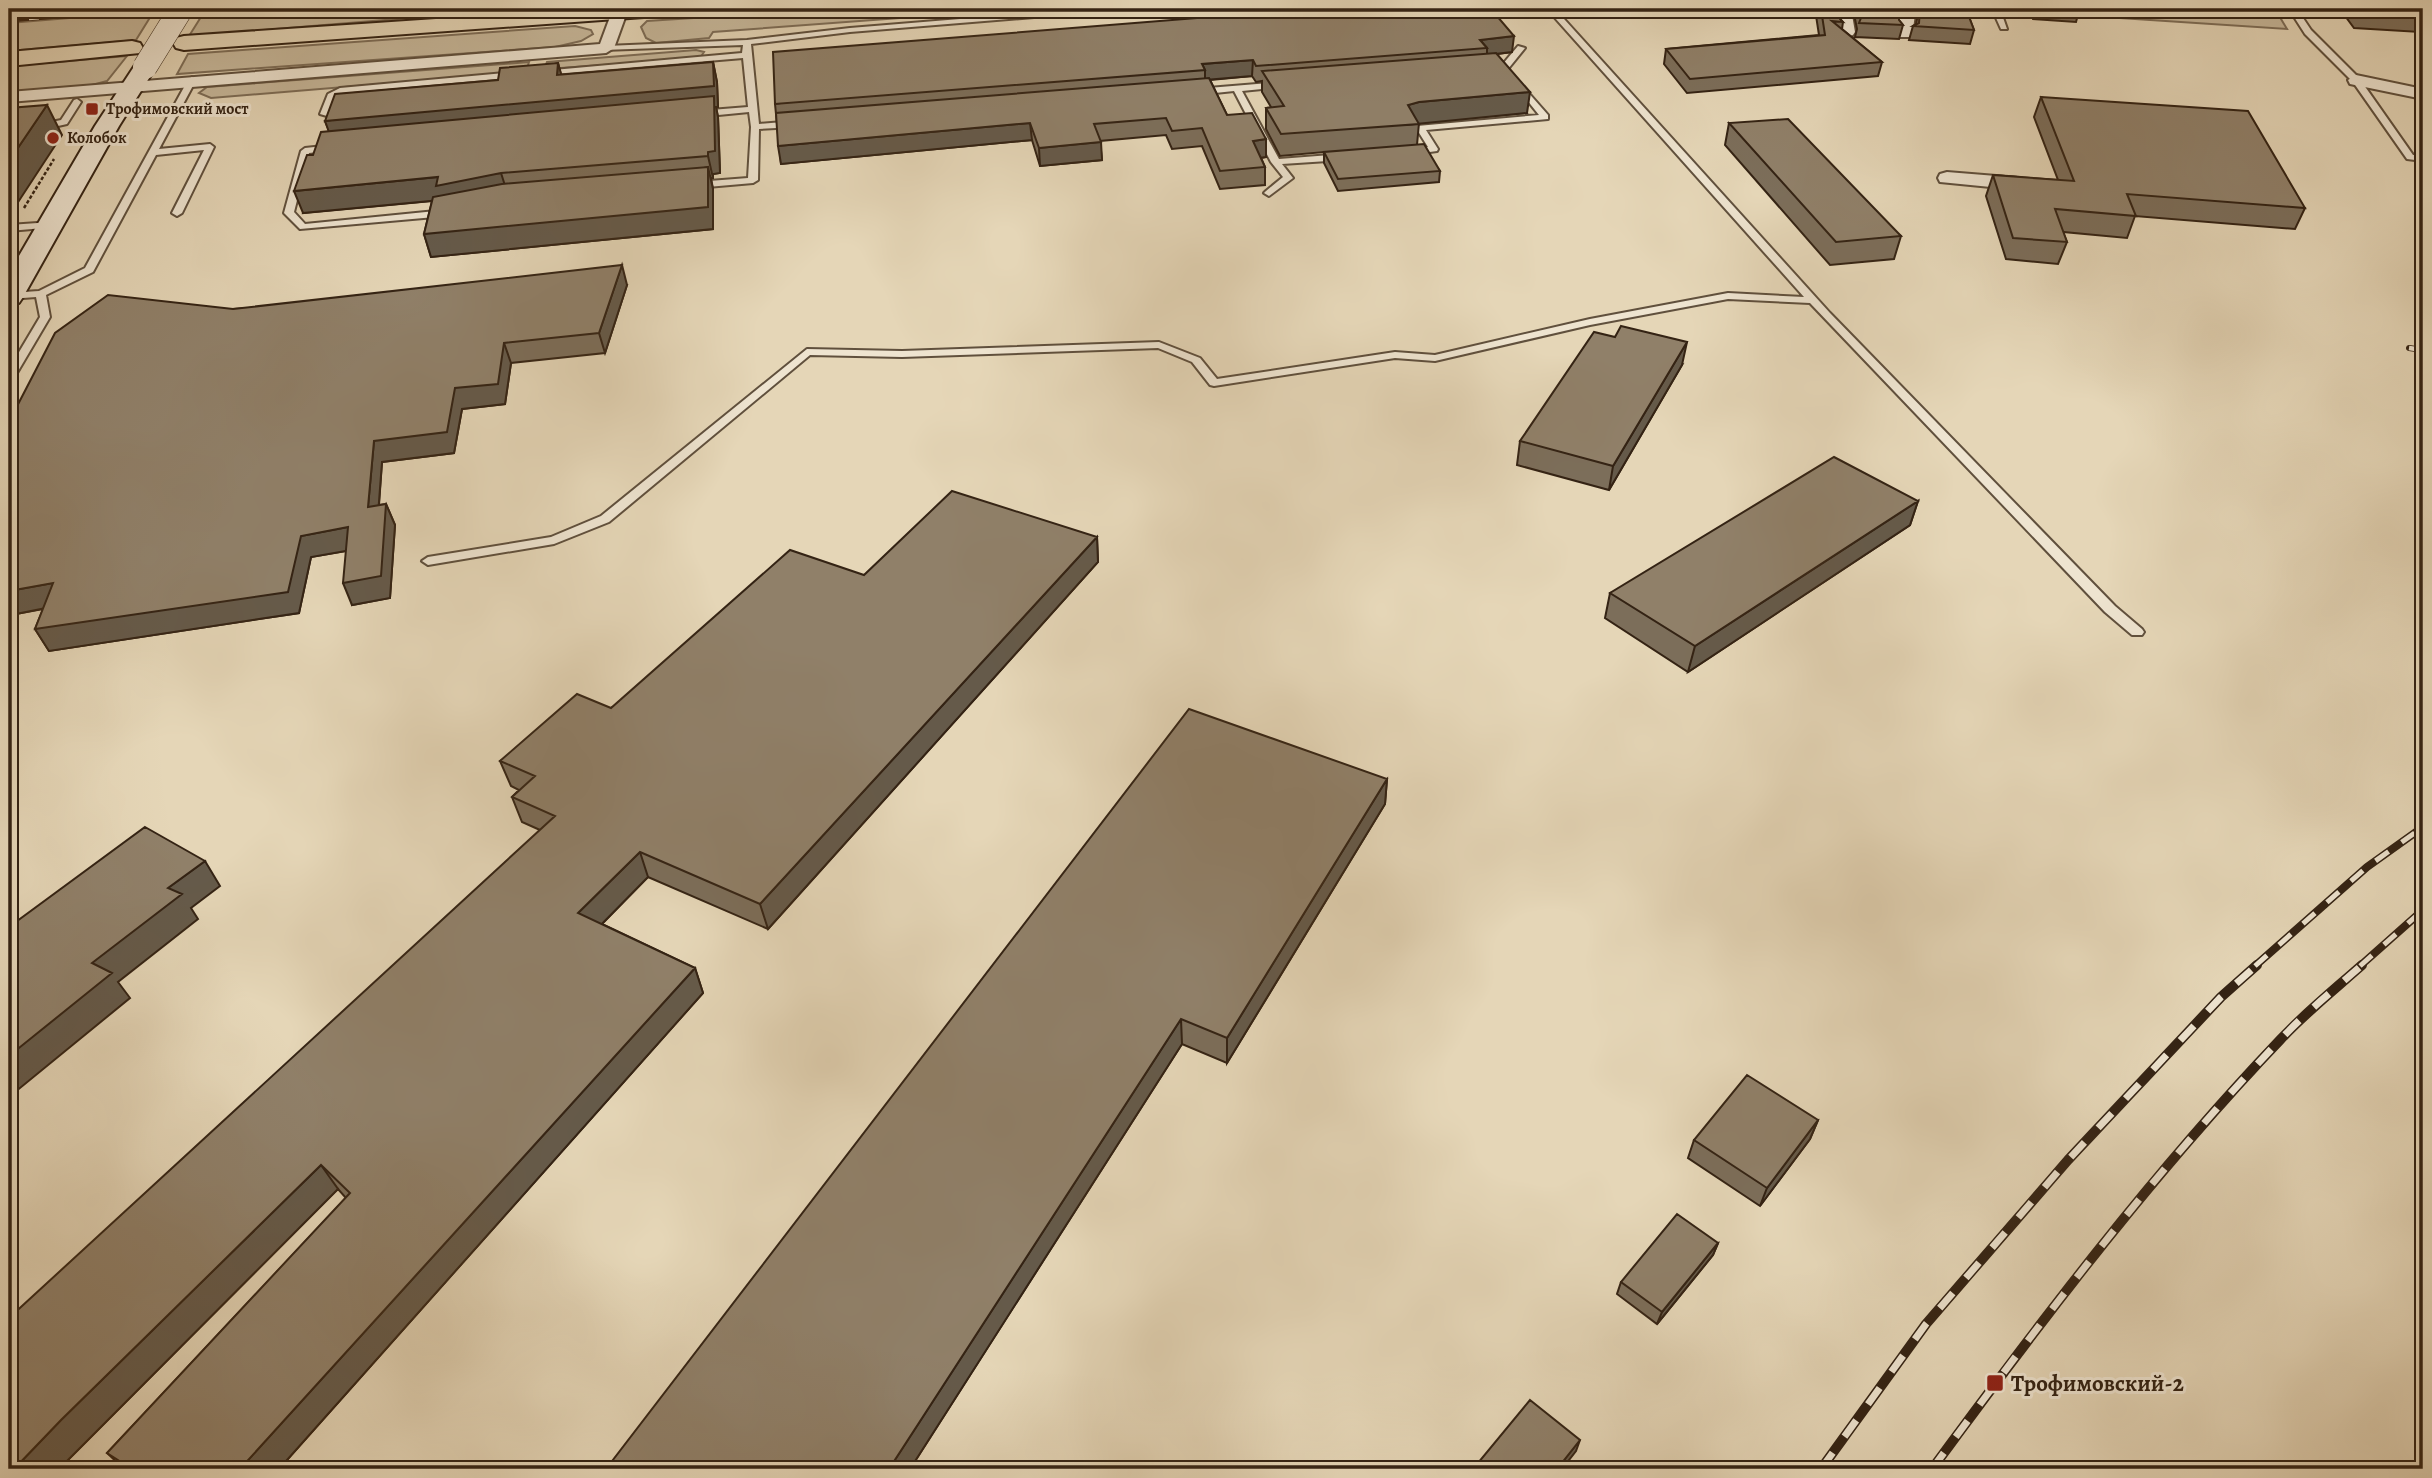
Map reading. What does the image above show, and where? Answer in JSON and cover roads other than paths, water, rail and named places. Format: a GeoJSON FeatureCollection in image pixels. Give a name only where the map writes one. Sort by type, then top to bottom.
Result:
{"type":"FeatureCollection","features":[{"type":"Feature","properties":{"kind":"main road"},"geometry":{"type":"LineString","coordinates":[[184,43],[672,9]]}},
{"type":"Feature","properties":{"kind":"main road"},"geometry":{"type":"LineString","coordinates":[[9,59],[132,48]]}},
{"type":"Feature","properties":{"kind":"street"},"geometry":{"type":"LineString","coordinates":[[9,296],[107,126],[181,9]]}},
{"type":"Feature","properties":{"kind":"street"},"geometry":{"type":"LineString","coordinates":[[1843,9],[1847,32]]}},
{"type":"Feature","properties":{"kind":"street"},"geometry":{"type":"LineString","coordinates":[[1902,9],[1907,14],[1906,34]]}},
{"type":"Feature","properties":{"kind":"street"},"geometry":{"type":"LineString","coordinates":[[9,97],[139,77],[192,80],[606,48],[619,12]]}},
{"type":"Feature","properties":{"kind":"street"},"geometry":{"type":"LineString","coordinates":[[2356,80],[2423,94]]}},
{"type":"Feature","properties":{"kind":"street"},"geometry":{"type":"LineString","coordinates":[[1947,178],[2021,184]]}},
{"type":"Feature","properties":{"kind":"lane"},"geometry":{"type":"LineString","coordinates":[[606,48],[747,43],[850,30],[1107,9]]}},
{"type":"Feature","properties":{"kind":"lane"},"geometry":{"type":"LineString","coordinates":[[1551,9],[1812,300],[2101,600],[2137,632]]}},
{"type":"Feature","properties":{"kind":"lane"},"geometry":{"type":"LineString","coordinates":[[1996,9],[2004,27]]}},
{"type":"Feature","properties":{"kind":"lane"},"geometry":{"type":"LineString","coordinates":[[2293,9],[2308,32],[2356,80],[2410,157],[2423,158]]}},
{"type":"Feature","properties":{"kind":"lane"},"geometry":{"type":"LineString","coordinates":[[685,186],[753,180],[755,127],[747,43]]}},
{"type":"Feature","properties":{"kind":"lane"},"geometry":{"type":"LineString","coordinates":[[1491,68],[1505,67],[1521,48]]}},
{"type":"Feature","properties":{"kind":"lane"},"geometry":{"type":"LineString","coordinates":[[324,114],[331,96],[340,91],[747,55]]}},
{"type":"Feature","properties":{"kind":"lane"},"geometry":{"type":"LineString","coordinates":[[1395,153],[1434,149],[1420,128],[1545,117],[1505,67]]}},
{"type":"Feature","properties":{"kind":"lane"},"geometry":{"type":"LineString","coordinates":[[9,296],[41,294],[89,270],[192,80]]}},
{"type":"Feature","properties":{"kind":"lane"},"geometry":{"type":"LineString","coordinates":[[1181,93],[1290,84]]}},
{"type":"Feature","properties":{"kind":"lane"},"geometry":{"type":"LineString","coordinates":[[1236,88],[1276,162],[1288,178],[1269,193]]}},
{"type":"Feature","properties":{"kind":"lane"},"geometry":{"type":"LineString","coordinates":[[9,134],[64,122],[77,102]]}},
{"type":"Feature","properties":{"kind":"lane"},"geometry":{"type":"LineString","coordinates":[[685,116],[752,109]]}},
{"type":"Feature","properties":{"kind":"lane"},"geometry":{"type":"LineString","coordinates":[[755,127],[810,122]]}},
{"type":"Feature","properties":{"kind":"lane"},"geometry":{"type":"LineString","coordinates":[[155,152],[210,147],[177,213]]}},
{"type":"Feature","properties":{"kind":"lane"},"geometry":{"type":"LineString","coordinates":[[346,147],[305,151],[289,213],[303,227],[459,212]]}},
{"type":"Feature","properties":{"kind":"lane"},"geometry":{"type":"LineString","coordinates":[[1276,162],[1355,156]]}},
{"type":"Feature","properties":{"kind":"lane"},"geometry":{"type":"LineString","coordinates":[[10,228],[52,225]]}},
{"type":"Feature","properties":{"kind":"lane"},"geometry":{"type":"LineString","coordinates":[[9,378],[45,317],[41,294]]}},
{"type":"Feature","properties":{"kind":"lane"},"geometry":{"type":"LineString","coordinates":[[428,561],[554,540],[605,519],[807,352],[902,354],[1159,345],[1196,360],[1214,383],[1395,355],[1435,358],[1590,322],[1728,296],[1812,300]]}},
{"type":"Feature","properties":{"kind":"railway"},"geometry":{"type":"LineString","coordinates":[[9,20],[148,9]]}},
{"type":"Feature","properties":{"kind":"railway"},"geometry":{"type":"LineString","coordinates":[[2409,348],[2423,350]]}},
{"type":"Feature","properties":{"kind":"railway"},"geometry":{"type":"LineString","coordinates":[[2255,966],[2367,867],[2423,827]]}},
{"type":"Feature","properties":{"kind":"railway"},"geometry":{"type":"LineString","coordinates":[[2360,966],[2423,910]]}},
{"type":"Feature","properties":{"kind":"railway"},"geometry":{"type":"LineString","coordinates":[[1821,1469],[1926,1324],[2068,1160],[2221,997],[2257,965]]}},
{"type":"Feature","properties":{"kind":"railway"},"geometry":{"type":"LineString","coordinates":[[1932,1469],[2014,1358],[2187,1142],[2290,1030],[2362,965]]}},
{"type":"Feature","properties":{"kind":"place","name":"Трофимовский мост"},"geometry":{"type":"Point","coordinates":[92,109]}},
{"type":"Feature","properties":{"kind":"place","name":"Колобок"},"geometry":{"type":"Point","coordinates":[53,138]}},
{"type":"Feature","properties":{"kind":"place","name":"Трофимовский-2"},"geometry":{"type":"Point","coordinates":[1995,1383]}}]}
